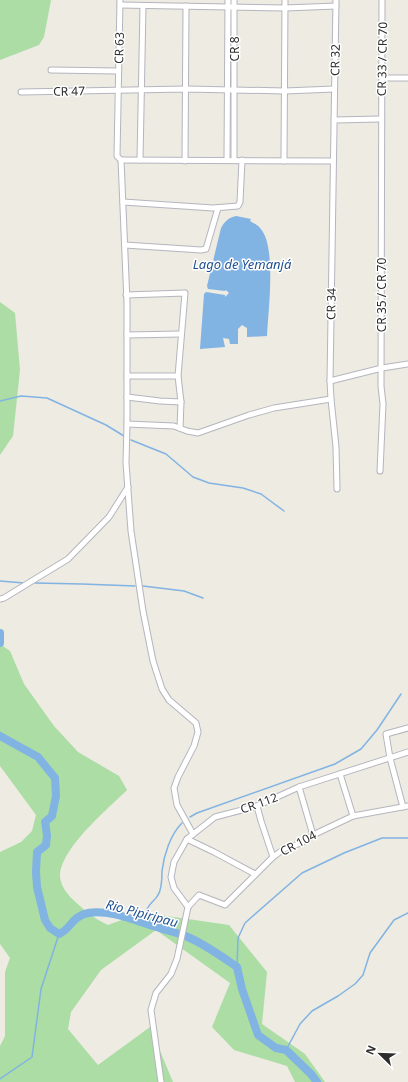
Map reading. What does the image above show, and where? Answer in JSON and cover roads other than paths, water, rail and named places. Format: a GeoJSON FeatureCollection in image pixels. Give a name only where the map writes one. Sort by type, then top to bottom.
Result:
{"type":"FeatureCollection","features":[{"type":"Feature","properties":{"kind":"street"},"geometry":{"type":"LineString","coordinates":[[227,160],[228,0]]}},
{"type":"Feature","properties":{"kind":"street","name":"CR 8"},"geometry":{"type":"LineString","coordinates":[[234,0],[234,160]]}},
{"type":"Feature","properties":{"kind":"street"},"geometry":{"type":"LineString","coordinates":[[284,161],[285,0]]}},
{"type":"Feature","properties":{"kind":"street","name":"CR 33 / CR 70"},"geometry":{"type":"LineString","coordinates":[[381,119],[382,0]]}},
{"type":"Feature","properties":{"kind":"street"},"geometry":{"type":"LineString","coordinates":[[120,3],[143,6],[285,8],[336,3]]}},
{"type":"Feature","properties":{"kind":"street","name":"CR 63"},"geometry":{"type":"LineString","coordinates":[[120,3],[117,156],[121,160],[125,245],[127,335],[126,463],[131,531],[143,611],[153,661],[162,689],[169,700],[196,723],[198,732],[194,746],[174,788],[177,805],[193,834]]}},
{"type":"Feature","properties":{"kind":"street","name":"CR 32"},"geometry":{"type":"LineString","coordinates":[[334,120],[336,3]]}},
{"type":"Feature","properties":{"kind":"street"},"geometry":{"type":"LineString","coordinates":[[140,160],[143,6]]}},
{"type":"Feature","properties":{"kind":"street"},"geometry":{"type":"LineString","coordinates":[[185,161],[186,6]]}},
{"type":"Feature","properties":{"kind":"street"},"geometry":{"type":"LineString","coordinates":[[51,70],[118,71]]}},
{"type":"Feature","properties":{"kind":"street"},"geometry":{"type":"LineString","coordinates":[[382,78],[408,78]]}},
{"type":"Feature","properties":{"kind":"street","name":"CR 47"},"geometry":{"type":"LineString","coordinates":[[20,92],[186,89],[284,91],[334,89]]}},
{"type":"Feature","properties":{"kind":"street"},"geometry":{"type":"LineString","coordinates":[[334,120],[381,119]]}},
{"type":"Feature","properties":{"kind":"street","name":"CR 35 / CR 70"},"geometry":{"type":"LineString","coordinates":[[380,471],[383,404],[381,386],[381,119]]}},
{"type":"Feature","properties":{"kind":"street","name":"CR 34"},"geometry":{"type":"LineString","coordinates":[[334,120],[330,381],[336,447],[337,489]]}},
{"type":"Feature","properties":{"kind":"street"},"geometry":{"type":"LineString","coordinates":[[121,160],[333,161]]}},
{"type":"Feature","properties":{"kind":"street"},"geometry":{"type":"LineString","coordinates":[[122,202],[218,208],[238,206],[242,160]]}},
{"type":"Feature","properties":{"kind":"street"},"geometry":{"type":"LineString","coordinates":[[125,245],[201,250],[206,249],[218,208]]}},
{"type":"Feature","properties":{"kind":"street"},"geometry":{"type":"LineString","coordinates":[[126,295],[185,293],[178,376],[181,402],[180,428]]}},
{"type":"Feature","properties":{"kind":"street"},"geometry":{"type":"LineString","coordinates":[[127,335],[181,334]]}},
{"type":"Feature","properties":{"kind":"street"},"geometry":{"type":"LineString","coordinates":[[330,381],[382,368],[408,364]]}},
{"type":"Feature","properties":{"kind":"street"},"geometry":{"type":"LineString","coordinates":[[127,376],[178,376]]}},
{"type":"Feature","properties":{"kind":"street"},"geometry":{"type":"LineString","coordinates":[[127,397],[160,402],[181,402]]}},
{"type":"Feature","properties":{"kind":"street"},"geometry":{"type":"LineString","coordinates":[[127,424],[174,426],[198,434],[249,415],[274,408],[331,399]]}},
{"type":"Feature","properties":{"kind":"street"},"geometry":{"type":"LineString","coordinates":[[0,599],[68,559],[109,518],[128,487]]}},
{"type":"Feature","properties":{"kind":"street"},"geometry":{"type":"LineString","coordinates":[[405,806],[390,758],[386,734],[408,728]]}},
{"type":"Feature","properties":{"kind":"street","name":"CR 112"},"geometry":{"type":"LineString","coordinates":[[188,907],[174,888],[171,877],[174,862],[187,839],[215,817],[257,806],[299,787],[408,752]]}},
{"type":"Feature","properties":{"kind":"street"},"geometry":{"type":"LineString","coordinates":[[340,774],[353,816]]}},
{"type":"Feature","properties":{"kind":"street"},"geometry":{"type":"LineString","coordinates":[[299,787],[313,835]]}},
{"type":"Feature","properties":{"kind":"street"},"geometry":{"type":"LineString","coordinates":[[257,806],[273,857]]}},
{"type":"Feature","properties":{"kind":"street","name":"CR 104"},"geometry":{"type":"LineString","coordinates":[[188,907],[199,895],[226,905],[255,874],[284,849],[302,843],[313,835],[353,816],[405,806]]}},
{"type":"Feature","properties":{"kind":"street"},"geometry":{"type":"LineString","coordinates":[[187,839],[255,874]]}},
{"type":"Feature","properties":{"kind":"street"},"geometry":{"type":"LineString","coordinates":[[161,1082],[151,1010],[156,992],[171,974],[177,959],[188,907]]}},
{"type":"Feature","properties":{"kind":"water","name":"Lago de Yemanjá"},"geometry":{"type":"Polygon","coordinates":[[[236,216],[251,219],[250,221],[259,227],[265,237],[270,263],[270,296],[267,336],[247,337],[247,328],[242,325],[238,329],[238,344],[230,344],[229,339],[223,338],[225,347],[200,349],[204,294],[206,292],[225,295],[225,297],[229,293],[226,290],[208,289],[207,286],[221,228],[227,220],[236,216]]]}},
{"type":"Feature","properties":{"kind":"waterway"},"geometry":{"type":"LineString","coordinates":[[0,401],[21,396],[47,398],[106,425],[124,436]]}},
{"type":"Feature","properties":{"kind":"waterway"},"geometry":{"type":"LineString","coordinates":[[131,440],[166,454],[193,477],[209,483],[243,488],[261,494],[284,511]]}},
{"type":"Feature","properties":{"kind":"waterway"},"geometry":{"type":"LineString","coordinates":[[0,581],[24,583]]}},
{"type":"Feature","properties":{"kind":"waterway"},"geometry":{"type":"LineString","coordinates":[[35,583],[135,586]]}},
{"type":"Feature","properties":{"kind":"waterway"},"geometry":{"type":"LineString","coordinates":[[143,586],[184,591],[203,598]]}},
{"type":"Feature","properties":{"kind":"waterway","name":"Rio Pipiripau"},"geometry":{"type":"LineString","coordinates":[[0,633],[0,643]]}},
{"type":"Feature","properties":{"kind":"waterway"},"geometry":{"type":"LineString","coordinates":[[190,817],[197,813],[335,764],[361,749],[377,730],[401,694]]}},
{"type":"Feature","properties":{"kind":"waterway","name":"Rio Pipiripau"},"geometry":{"type":"LineString","coordinates":[[0,736],[38,757],[55,778],[56,796],[52,816],[45,822],[47,835],[46,845],[37,852],[36,872],[37,887],[45,920],[50,928],[59,934],[78,917],[88,913],[104,912],[179,934],[201,944],[237,967],[242,989],[258,1035],[276,1048],[286,1050],[311,1074],[317,1082]]}},
{"type":"Feature","properties":{"kind":"waterway"},"geometry":{"type":"LineString","coordinates":[[154,926],[149,919],[147,910],[159,893],[162,883],[162,871],[166,852],[174,833],[182,823]]}},
{"type":"Feature","properties":{"kind":"waterway"},"geometry":{"type":"LineString","coordinates":[[237,967],[238,938],[245,923],[302,873],[344,853],[382,838],[408,838]]}},
{"type":"Feature","properties":{"kind":"waterway"},"geometry":{"type":"LineString","coordinates":[[286,1050],[300,1024],[312,1011],[355,984],[363,975],[370,953],[394,920],[408,913]]}},
{"type":"Feature","properties":{"kind":"waterway"},"geometry":{"type":"LineString","coordinates":[[0,1079],[32,1057],[41,989],[59,934]]}}]}
